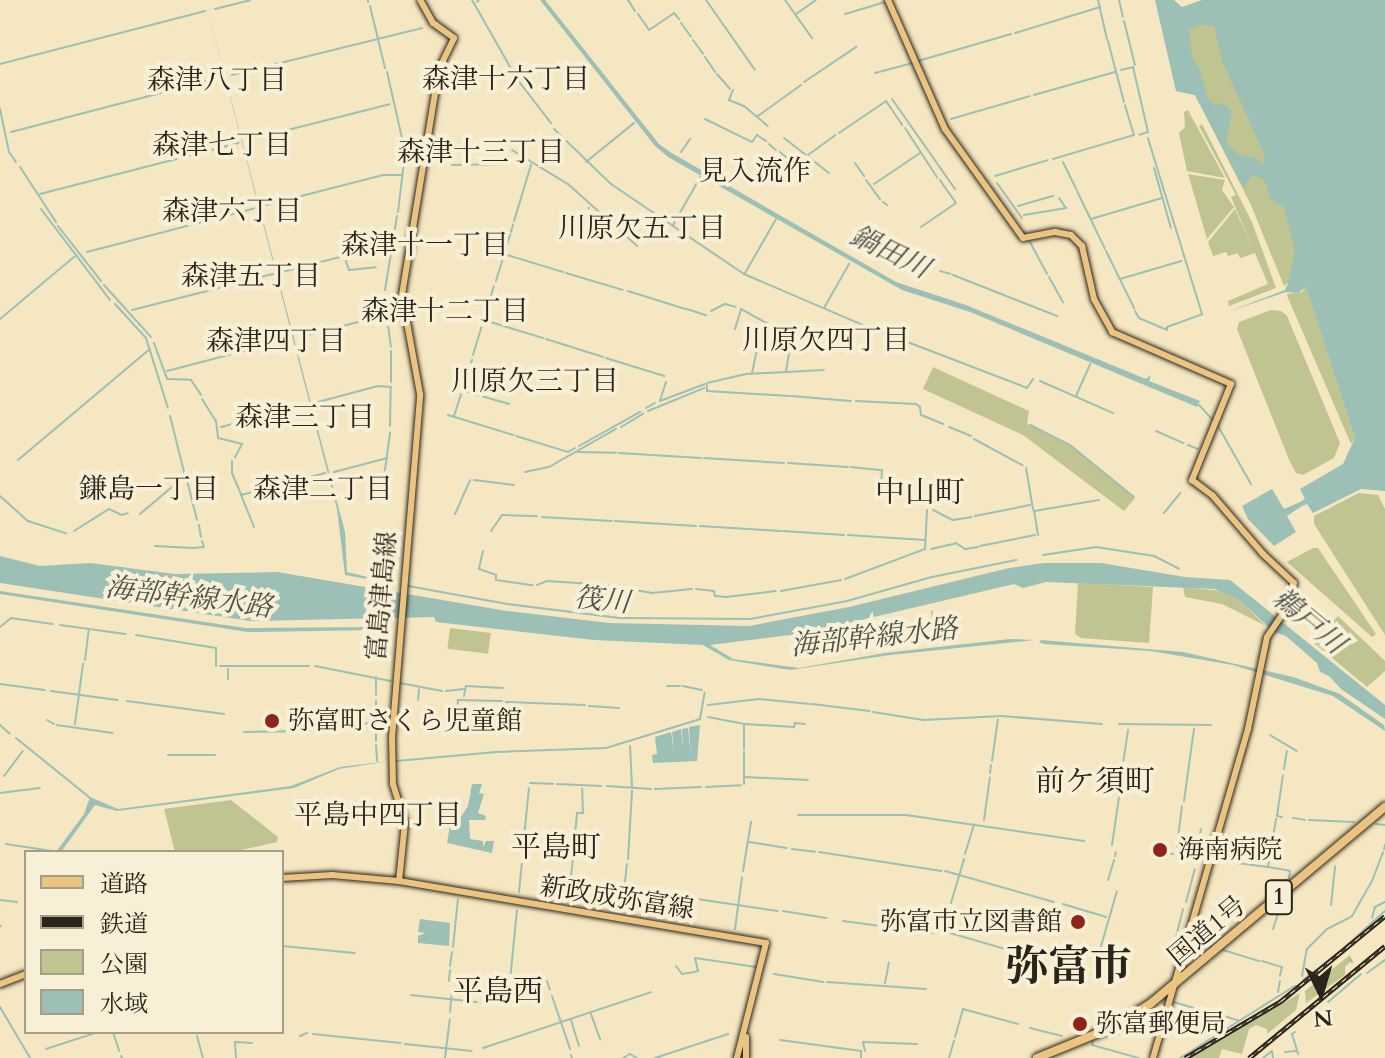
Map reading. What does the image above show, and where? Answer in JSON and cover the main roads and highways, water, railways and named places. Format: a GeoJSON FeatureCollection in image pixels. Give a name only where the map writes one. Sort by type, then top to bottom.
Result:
{"type":"FeatureCollection","features":[{"type":"Feature","properties":{"kind":"highway","name":"国道1号"},"geometry":{"type":"LineString","coordinates":[[1037,1058],[1113,1027],[1173,986],[1385,807]]}},
{"type":"Feature","properties":{"kind":"main road","name":"富島津島線"},"geometry":{"type":"LineString","coordinates":[[399,881],[405,823],[391,762],[420,387],[402,295],[434,97],[447,51],[454,38],[433,23],[420,0]]}},
{"type":"Feature","properties":{"kind":"main road"},"geometry":{"type":"LineString","coordinates":[[888,0],[938,114],[1023,238],[1055,232],[1075,238],[1082,246],[1091,289],[1108,328],[1118,336],[1231,384],[1192,480],[1213,496],[1263,554],[1294,583],[1292,597],[1270,630],[1238,765],[1153,1058]]}},
{"type":"Feature","properties":{"kind":"main road","name":"新政成弥富線"},"geometry":{"type":"LineString","coordinates":[[284,878],[332,875],[399,881],[766,943],[737,1058]]}},
{"type":"Feature","properties":{"kind":"main road"},"geometry":{"type":"LineString","coordinates":[[0,984],[24,975]]}},
{"type":"Feature","properties":{"kind":"main road","name":"新政成弥富線"},"geometry":{"type":"LineString","coordinates":[[746,1058],[747,1025]]}},
{"type":"Feature","properties":{"kind":"water"},"geometry":{"type":"Polygon","coordinates":[[[205,0],[345,532],[347,572],[400,585],[345,575],[337,509],[205,0]]]}},
{"type":"Feature","properties":{"kind":"water"},"geometry":{"type":"Polygon","coordinates":[[[540,0],[545,0],[659,144],[670,152],[896,282],[966,305],[1146,379],[1151,375],[1149,381],[1200,401],[1197,407],[970,312],[902,290],[668,157],[655,146],[540,0]]]}},
{"type":"Feature","properties":{"kind":"water"},"geometry":{"type":"Polygon","coordinates":[[[1155,0],[1174,0],[1182,7],[1202,0],[1385,0],[1385,491],[1361,489],[1313,513],[1307,504],[1302,506],[1287,516],[1296,532],[1274,546],[1248,519],[1242,506],[1272,489],[1284,509],[1305,499],[1300,489],[1343,464],[1355,438],[1306,287],[1298,293],[1286,292],[1227,312],[1285,290],[1295,252],[1284,207],[1270,199],[1265,181],[1252,176],[1243,187],[1195,95],[1176,91],[1155,0]],[[1200,25],[1189,30],[1192,57],[1200,70],[1208,99],[1216,106],[1223,103],[1232,111],[1226,142],[1238,154],[1256,158],[1263,165],[1265,156],[1223,63],[1214,26],[1200,25]]]}},
{"type":"Feature","properties":{"kind":"water","name":"海部幹線水路"},"geometry":{"type":"Polygon","coordinates":[[[0,556],[40,566],[90,563],[175,574],[277,572],[507,611],[609,623],[749,626],[849,607],[1009,568],[1044,563],[1101,563],[1185,577],[1230,580],[1385,705],[1385,719],[1320,672],[1317,663],[1286,636],[1274,632],[1238,599],[1215,589],[1046,582],[1023,588],[1014,584],[806,633],[710,645],[733,659],[799,668],[885,653],[1010,639],[1034,640],[890,655],[790,670],[729,660],[703,645],[594,640],[436,622],[434,617],[250,621],[0,583],[0,556]]]}},
{"type":"Feature","properties":{"kind":"water"},"geometry":{"type":"Polygon","coordinates":[[[0,591],[245,628],[375,627],[375,630],[248,632],[0,594],[0,591]]]}},
{"type":"Feature","properties":{"kind":"water"},"geometry":{"type":"Polygon","coordinates":[[[1039,642],[1183,652],[1293,677],[1340,694],[1384,725],[1385,731],[1333,696],[1233,665],[1151,651],[1044,644],[1039,642]]]}},
{"type":"Feature","properties":{"kind":"water"},"geometry":{"type":"Polygon","coordinates":[[[700,725],[697,761],[653,763],[652,755],[657,754],[655,737],[671,732],[674,753],[672,732],[681,729],[683,749],[682,729],[688,728],[691,755],[689,727],[700,725]]]}},
{"type":"Feature","properties":{"kind":"water"},"geometry":{"type":"Polygon","coordinates":[[[390,761],[339,769],[294,788],[117,811],[95,805],[62,850],[57,850],[84,814],[90,797],[118,809],[291,786],[340,767],[390,761]]]}},
{"type":"Feature","properties":{"kind":"water"},"geometry":{"type":"Polygon","coordinates":[[[472,784],[482,784],[479,793],[484,794],[478,813],[486,816],[485,820],[469,820],[470,839],[483,841],[483,847],[486,841],[494,841],[492,853],[447,843],[450,825],[443,823],[444,814],[461,817],[468,806],[472,784]]]}},
{"type":"Feature","properties":{"kind":"water"},"geometry":{"type":"Polygon","coordinates":[[[420,919],[450,923],[449,946],[418,943],[418,936],[425,933],[418,932],[420,919]]]}},
{"type":"Feature","properties":{"kind":"waterway"},"geometry":{"type":"LineString","coordinates":[[215,9],[250,0]]}},
{"type":"Feature","properties":{"kind":"waterway"},"geometry":{"type":"LineString","coordinates":[[472,0],[517,79],[551,123]]}},
{"type":"Feature","properties":{"kind":"waterway"},"geometry":{"type":"LineString","coordinates":[[628,0],[635,11]]}},
{"type":"Feature","properties":{"kind":"waterway"},"geometry":{"type":"LineString","coordinates":[[706,0],[755,70]]}},
{"type":"Feature","properties":{"kind":"waterway"},"geometry":{"type":"LineString","coordinates":[[785,0],[812,38]]}},
{"type":"Feature","properties":{"kind":"waterway"},"geometry":{"type":"LineString","coordinates":[[796,14],[816,0]]}},
{"type":"Feature","properties":{"kind":"waterway"},"geometry":{"type":"LineString","coordinates":[[1098,0],[1107,39]]}},
{"type":"Feature","properties":{"kind":"waterway"},"geometry":{"type":"LineString","coordinates":[[1119,0],[1123,17]]}},
{"type":"Feature","properties":{"kind":"waterway"},"geometry":{"type":"LineString","coordinates":[[845,14],[885,2]]}},
{"type":"Feature","properties":{"kind":"waterway"},"geometry":{"type":"LineString","coordinates":[[370,6],[385,68]]}},
{"type":"Feature","properties":{"kind":"waterway"},"geometry":{"type":"LineString","coordinates":[[1015,33],[1100,7]]}},
{"type":"Feature","properties":{"kind":"waterway"},"geometry":{"type":"LineString","coordinates":[[0,64],[205,11]]}},
{"type":"Feature","properties":{"kind":"waterway"},"geometry":{"type":"LineString","coordinates":[[638,14],[649,30],[674,13],[679,19]]}},
{"type":"Feature","properties":{"kind":"waterway"},"geometry":{"type":"LineString","coordinates":[[1124,21],[1135,65]]}},
{"type":"Feature","properties":{"kind":"waterway"},"geometry":{"type":"LineString","coordinates":[[681,23],[691,37]]}},
{"type":"Feature","properties":{"kind":"waterway"},"geometry":{"type":"LineString","coordinates":[[232,75],[422,28]]}},
{"type":"Feature","properties":{"kind":"waterway"},"geometry":{"type":"LineString","coordinates":[[918,61],[1011,34]]}},
{"type":"Feature","properties":{"kind":"waterway"},"geometry":{"type":"LineString","coordinates":[[693,40],[703,54]]}},
{"type":"Feature","properties":{"kind":"waterway"},"geometry":{"type":"LineString","coordinates":[[1108,41],[1124,102]]}},
{"type":"Feature","properties":{"kind":"waterway"},"geometry":{"type":"LineString","coordinates":[[804,82],[856,47]]}},
{"type":"Feature","properties":{"kind":"waterway"},"geometry":{"type":"LineString","coordinates":[[705,57],[715,72]]}},
{"type":"Feature","properties":{"kind":"waterway"},"geometry":{"type":"LineString","coordinates":[[875,73],[912,63]]}},
{"type":"Feature","properties":{"kind":"waterway"},"geometry":{"type":"LineString","coordinates":[[1121,70],[1133,67],[1148,132],[1139,135]]}},
{"type":"Feature","properties":{"kind":"waterway"},"geometry":{"type":"LineString","coordinates":[[387,72],[404,147]]}},
{"type":"Feature","properties":{"kind":"waterway"},"geometry":{"type":"LineString","coordinates":[[1034,95],[1115,72]]}},
{"type":"Feature","properties":{"kind":"waterway"},"geometry":{"type":"LineString","coordinates":[[717,74],[730,89]]}},
{"type":"Feature","properties":{"kind":"waterway"},"geometry":{"type":"LineString","coordinates":[[11,132],[222,77]]}},
{"type":"Feature","properties":{"kind":"waterway"},"geometry":{"type":"LineString","coordinates":[[758,116],[801,85]]}},
{"type":"Feature","properties":{"kind":"waterway"},"geometry":{"type":"LineString","coordinates":[[733,90],[729,100],[744,106],[768,126]]}},
{"type":"Feature","properties":{"kind":"waterway"},"geometry":{"type":"LineString","coordinates":[[951,119],[1030,96]]}},
{"type":"Feature","properties":{"kind":"waterway"},"geometry":{"type":"LineString","coordinates":[[892,99],[955,189]]}},
{"type":"Feature","properties":{"kind":"waterway"},"geometry":{"type":"LineString","coordinates":[[839,133],[886,101],[902,125]]}},
{"type":"Feature","properties":{"kind":"waterway"},"geometry":{"type":"LineString","coordinates":[[248,140],[390,104]]}},
{"type":"Feature","properties":{"kind":"waterway"},"geometry":{"type":"LineString","coordinates":[[1053,159],[1134,135],[1125,105]]}},
{"type":"Feature","properties":{"kind":"waterway"},"geometry":{"type":"LineString","coordinates":[[0,109],[9,152],[16,162]]}},
{"type":"Feature","properties":{"kind":"waterway"},"geometry":{"type":"LineString","coordinates":[[705,119],[752,142],[757,135],[766,141]]}},
{"type":"Feature","properties":{"kind":"waterway"},"geometry":{"type":"LineString","coordinates":[[586,162],[634,123]]}},
{"type":"Feature","properties":{"kind":"waterway"},"geometry":{"type":"LineString","coordinates":[[905,128],[937,177]]}},
{"type":"Feature","properties":{"kind":"waterway"},"geometry":{"type":"LineString","coordinates":[[554,129],[611,184],[744,274],[863,325]]}},
{"type":"Feature","properties":{"kind":"waterway"},"geometry":{"type":"LineString","coordinates":[[808,155],[836,135]]}},
{"type":"Feature","properties":{"kind":"waterway"},"geometry":{"type":"LineString","coordinates":[[784,138],[829,173]]}},
{"type":"Feature","properties":{"kind":"waterway"},"geometry":{"type":"LineString","coordinates":[[1135,311],[1139,318],[1167,330],[1167,327],[1202,314],[1148,138]]}},
{"type":"Feature","properties":{"kind":"waterway"},"geometry":{"type":"LineString","coordinates":[[681,152],[690,139]]}},
{"type":"Feature","properties":{"kind":"waterway"},"geometry":{"type":"LineString","coordinates":[[40,194],[239,143]]}},
{"type":"Feature","properties":{"kind":"waterway"},"geometry":{"type":"LineString","coordinates":[[769,144],[776,150]]}},
{"type":"Feature","properties":{"kind":"waterway"},"geometry":{"type":"LineString","coordinates":[[512,150],[568,184],[637,246]]}},
{"type":"Feature","properties":{"kind":"waterway"},"geometry":{"type":"LineString","coordinates":[[780,152],[787,158]]}},
{"type":"Feature","properties":{"kind":"waterway"},"geometry":{"type":"LineString","coordinates":[[398,212],[405,153]]}},
{"type":"Feature","properties":{"kind":"waterway"},"geometry":{"type":"LineString","coordinates":[[874,184],[920,153]]}},
{"type":"Feature","properties":{"kind":"waterway"},"geometry":{"type":"LineString","coordinates":[[995,176],[1048,160]]}},
{"type":"Feature","properties":{"kind":"waterway"},"geometry":{"type":"LineString","coordinates":[[1063,162],[1076,189]]}},
{"type":"Feature","properties":{"kind":"waterway"},"geometry":{"type":"LineString","coordinates":[[855,163],[864,176]]}},
{"type":"Feature","properties":{"kind":"waterway"},"geometry":{"type":"LineString","coordinates":[[452,165],[505,164]]}},
{"type":"Feature","properties":{"kind":"waterway"},"geometry":{"type":"LineString","coordinates":[[514,221],[531,165]]}},
{"type":"Feature","properties":{"kind":"waterway"},"geometry":{"type":"LineString","coordinates":[[20,167],[56,222]]}},
{"type":"Feature","properties":{"kind":"waterway"},"geometry":{"type":"LineString","coordinates":[[1154,168],[1171,228]]}},
{"type":"Feature","properties":{"kind":"waterway"},"geometry":{"type":"LineString","coordinates":[[266,205],[383,175],[402,175]]}},
{"type":"Feature","properties":{"kind":"waterway"},"geometry":{"type":"LineString","coordinates":[[673,225],[701,176]]}},
{"type":"Feature","properties":{"kind":"waterway"},"geometry":{"type":"LineString","coordinates":[[866,180],[880,199]]}},
{"type":"Feature","properties":{"kind":"waterway"},"geometry":{"type":"LineString","coordinates":[[921,227],[956,203],[940,180]]}},
{"type":"Feature","properties":{"kind":"waterway"},"geometry":{"type":"LineString","coordinates":[[997,183],[1022,218]]}},
{"type":"Feature","properties":{"kind":"waterway"},"geometry":{"type":"LineString","coordinates":[[1077,191],[1105,249]]}},
{"type":"Feature","properties":{"kind":"waterway"},"geometry":{"type":"LineString","coordinates":[[1018,206],[1054,196]]}},
{"type":"Feature","properties":{"kind":"waterway"},"geometry":{"type":"LineString","coordinates":[[1024,215],[1066,208],[1059,198]]}},
{"type":"Feature","properties":{"kind":"waterway"},"geometry":{"type":"LineString","coordinates":[[1091,219],[1162,198]]}},
{"type":"Feature","properties":{"kind":"waterway"},"geometry":{"type":"LineString","coordinates":[[883,202],[887,205]]}},
{"type":"Feature","properties":{"kind":"waterway"},"geometry":{"type":"LineString","coordinates":[[87,252],[256,208]]}},
{"type":"Feature","properties":{"kind":"waterway"},"geometry":{"type":"LineString","coordinates":[[578,241],[589,208]]}},
{"type":"Feature","properties":{"kind":"waterway"},"geometry":{"type":"LineString","coordinates":[[41,209],[110,300]]}},
{"type":"Feature","properties":{"kind":"waterway"},"geometry":{"type":"LineString","coordinates":[[385,290],[397,216]]}},
{"type":"Feature","properties":{"kind":"waterway"},"geometry":{"type":"LineString","coordinates":[[745,273],[776,219]]}},
{"type":"Feature","properties":{"kind":"waterway"},"geometry":{"type":"LineString","coordinates":[[496,281],[513,225]]}},
{"type":"Feature","properties":{"kind":"waterway"},"geometry":{"type":"LineString","coordinates":[[58,226],[101,281]]}},
{"type":"Feature","properties":{"kind":"waterway"},"geometry":{"type":"LineString","coordinates":[[452,232],[482,236]]}},
{"type":"Feature","properties":{"kind":"waterway"},"geometry":{"type":"LineString","coordinates":[[1030,242],[1047,274]]}},
{"type":"Feature","properties":{"kind":"waterway"},"geometry":{"type":"LineString","coordinates":[[1106,251],[1134,308]]}},
{"type":"Feature","properties":{"kind":"waterway"},"geometry":{"type":"LineString","coordinates":[[504,254],[563,272]]}},
{"type":"Feature","properties":{"kind":"waterway"},"geometry":{"type":"LineString","coordinates":[[0,319],[75,256]]}},
{"type":"Feature","properties":{"kind":"waterway"},"geometry":{"type":"LineString","coordinates":[[282,272],[344,256],[349,270],[376,267]]}},
{"type":"Feature","properties":{"kind":"waterway"},"geometry":{"type":"LineString","coordinates":[[1120,279],[1181,261]]}},
{"type":"Feature","properties":{"kind":"waterway"},"geometry":{"type":"LineString","coordinates":[[824,308],[849,264]]}},
{"type":"Feature","properties":{"kind":"waterway"},"geometry":{"type":"LineString","coordinates":[[940,271],[951,274]]}},
{"type":"Feature","properties":{"kind":"waterway"},"geometry":{"type":"LineString","coordinates":[[566,273],[623,290]]}},
{"type":"Feature","properties":{"kind":"waterway"},"geometry":{"type":"LineString","coordinates":[[132,310],[231,285],[232,279],[245,276],[247,280],[273,274]]}},
{"type":"Feature","properties":{"kind":"waterway"},"geometry":{"type":"LineString","coordinates":[[953,275],[1057,316]]}},
{"type":"Feature","properties":{"kind":"waterway"},"geometry":{"type":"LineString","coordinates":[[1049,277],[1063,302]]}},
{"type":"Feature","properties":{"kind":"waterway"},"geometry":{"type":"LineString","coordinates":[[104,285],[151,337]]}},
{"type":"Feature","properties":{"kind":"waterway"},"geometry":{"type":"LineString","coordinates":[[473,355],[494,286]]}},
{"type":"Feature","properties":{"kind":"waterway"},"geometry":{"type":"LineString","coordinates":[[628,291],[685,309]]}},
{"type":"Feature","properties":{"kind":"waterway"},"geometry":{"type":"LineString","coordinates":[[384,294],[391,347]]}},
{"type":"Feature","properties":{"kind":"waterway"},"geometry":{"type":"LineString","coordinates":[[115,304],[146,338],[168,408]]}},
{"type":"Feature","properties":{"kind":"waterway"},"geometry":{"type":"LineString","coordinates":[[711,311],[725,304],[736,307]]}},
{"type":"Feature","properties":{"kind":"waterway"},"geometry":{"type":"LineString","coordinates":[[687,309],[706,315]]}},
{"type":"Feature","properties":{"kind":"waterway"},"geometry":{"type":"LineString","coordinates":[[735,329],[741,309],[774,327]]}},
{"type":"Feature","properties":{"kind":"waterway"},"geometry":{"type":"LineString","coordinates":[[300,337],[385,315]]}},
{"type":"Feature","properties":{"kind":"waterway"},"geometry":{"type":"LineString","coordinates":[[484,320],[543,338]]}},
{"type":"Feature","properties":{"kind":"waterway"},"geometry":{"type":"LineString","coordinates":[[758,343],[762,324]]}},
{"type":"Feature","properties":{"kind":"waterway"},"geometry":{"type":"LineString","coordinates":[[871,328],[1027,388],[1033,379]]}},
{"type":"Feature","properties":{"kind":"waterway"},"geometry":{"type":"LineString","coordinates":[[779,333],[791,340],[786,372]]}},
{"type":"Feature","properties":{"kind":"waterway"},"geometry":{"type":"LineString","coordinates":[[167,371],[290,339]]}},
{"type":"Feature","properties":{"kind":"waterway"},"geometry":{"type":"LineString","coordinates":[[546,339],[603,357]]}},
{"type":"Feature","properties":{"kind":"waterway"},"geometry":{"type":"LineString","coordinates":[[154,343],[167,379],[191,380],[201,395]]}},
{"type":"Feature","properties":{"kind":"waterway"},"geometry":{"type":"LineString","coordinates":[[752,373],[758,345]]}},
{"type":"Feature","properties":{"kind":"waterway"},"geometry":{"type":"LineString","coordinates":[[18,460],[150,349]]}},
{"type":"Feature","properties":{"kind":"waterway"},"geometry":{"type":"LineString","coordinates":[[391,351],[391,382]]}},
{"type":"Feature","properties":{"kind":"waterway"},"geometry":{"type":"LineString","coordinates":[[606,358],[664,376]]}},
{"type":"Feature","properties":{"kind":"waterway"},"geometry":{"type":"LineString","coordinates":[[454,416],[472,360]]}},
{"type":"Feature","properties":{"kind":"waterway"},"geometry":{"type":"LineString","coordinates":[[1076,396],[1090,364]]}},
{"type":"Feature","properties":{"kind":"waterway"},"geometry":{"type":"LineString","coordinates":[[707,383],[746,374],[824,370]]}},
{"type":"Feature","properties":{"kind":"waterway"},"geometry":{"type":"LineString","coordinates":[[1040,381],[1113,413]]}},
{"type":"Feature","properties":{"kind":"waterway"},"geometry":{"type":"LineString","coordinates":[[666,382],[660,401],[705,384]]}},
{"type":"Feature","properties":{"kind":"waterway"},"geometry":{"type":"LineString","coordinates":[[707,385],[707,391],[789,396]]}},
{"type":"Feature","properties":{"kind":"waterway"},"geometry":{"type":"LineString","coordinates":[[318,402],[378,386],[391,387]]}},
{"type":"Feature","properties":{"kind":"waterway"},"geometry":{"type":"LineString","coordinates":[[390,426],[391,387]]}},
{"type":"Feature","properties":{"kind":"waterway"},"geometry":{"type":"LineString","coordinates":[[648,411],[704,388]]}},
{"type":"Feature","properties":{"kind":"waterway"},"geometry":{"type":"LineString","coordinates":[[464,391],[509,404]]}},
{"type":"Feature","properties":{"kind":"waterway"},"geometry":{"type":"LineString","coordinates":[[791,396],[851,401]]}},
{"type":"Feature","properties":{"kind":"waterway"},"geometry":{"type":"LineString","coordinates":[[202,399],[216,421],[218,438],[242,444],[235,457]]}},
{"type":"Feature","properties":{"kind":"waterway"},"geometry":{"type":"LineString","coordinates":[[856,401],[916,404],[920,407],[921,415],[943,424]]}},
{"type":"Feature","properties":{"kind":"waterway"},"geometry":{"type":"LineString","coordinates":[[646,408],[655,403]]}},
{"type":"Feature","properties":{"kind":"waterway"},"geometry":{"type":"LineString","coordinates":[[221,427],[307,405]]}},
{"type":"Feature","properties":{"kind":"waterway","name":"鍋田川"},"geometry":{"type":"LineString","coordinates":[[1199,405],[1214,421]]}},
{"type":"Feature","properties":{"kind":"waterway"},"geometry":{"type":"LineString","coordinates":[[579,446],[640,412]]}},
{"type":"Feature","properties":{"kind":"waterway"},"geometry":{"type":"LineString","coordinates":[[621,427],[643,414]]}},
{"type":"Feature","properties":{"kind":"waterway"},"geometry":{"type":"LineString","coordinates":[[448,415],[513,435]]}},
{"type":"Feature","properties":{"kind":"waterway"},"geometry":{"type":"LineString","coordinates":[[140,514],[185,476],[170,416]]}},
{"type":"Feature","properties":{"kind":"waterway"},"geometry":{"type":"LineString","coordinates":[[1030,425],[1070,445],[1134,497]]}},
{"type":"Feature","properties":{"kind":"waterway","name":"鍋田川"},"geometry":{"type":"LineString","coordinates":[[1218,426],[1251,484]]}},
{"type":"Feature","properties":{"kind":"waterway"},"geometry":{"type":"LineString","coordinates":[[949,427],[971,436]]}},
{"type":"Feature","properties":{"kind":"waterway"},"geometry":{"type":"LineString","coordinates":[[525,472],[549,467],[616,429]]}},
{"type":"Feature","properties":{"kind":"waterway"},"geometry":{"type":"LineString","coordinates":[[1156,431],[1183,443]]}},
{"type":"Feature","properties":{"kind":"waterway"},"geometry":{"type":"LineString","coordinates":[[381,499],[390,433]]}},
{"type":"Feature","properties":{"kind":"waterway"},"geometry":{"type":"LineString","coordinates":[[516,436],[568,452],[575,448]]}},
{"type":"Feature","properties":{"kind":"waterway"},"geometry":{"type":"LineString","coordinates":[[974,439],[1022,465]]}},
{"type":"Feature","properties":{"kind":"waterway"},"geometry":{"type":"LineString","coordinates":[[1188,445],[1198,449]]}},
{"type":"Feature","properties":{"kind":"waterway"},"geometry":{"type":"LineString","coordinates":[[577,452],[616,453]]}},
{"type":"Feature","properties":{"kind":"waterway"},"geometry":{"type":"LineString","coordinates":[[619,453],[701,458]]}},
{"type":"Feature","properties":{"kind":"waterway"},"geometry":{"type":"LineString","coordinates":[[334,472],[387,458]]}},
{"type":"Feature","properties":{"kind":"waterway"},"geometry":{"type":"LineString","coordinates":[[704,458],[784,463]]}},
{"type":"Feature","properties":{"kind":"waterway"},"geometry":{"type":"LineString","coordinates":[[232,461],[232,473],[241,494]]}},
{"type":"Feature","properties":{"kind":"waterway"},"geometry":{"type":"LineString","coordinates":[[788,463],[848,467]]}},
{"type":"Feature","properties":{"kind":"waterway"},"geometry":{"type":"LineString","coordinates":[[851,467],[882,470],[881,485],[929,488],[929,501]]}},
{"type":"Feature","properties":{"kind":"waterway"},"geometry":{"type":"LineString","coordinates":[[1026,468],[1033,509]]}},
{"type":"Feature","properties":{"kind":"waterway"},"geometry":{"type":"LineString","coordinates":[[254,527],[241,495],[325,473]]}},
{"type":"Feature","properties":{"kind":"waterway"},"geometry":{"type":"LineString","coordinates":[[187,480],[197,520]]}},
{"type":"Feature","properties":{"kind":"waterway"},"geometry":{"type":"LineString","coordinates":[[455,514],[470,480]]}},
{"type":"Feature","properties":{"kind":"waterway"},"geometry":{"type":"LineString","coordinates":[[474,480],[514,485]]}},
{"type":"Feature","properties":{"kind":"waterway"},"geometry":{"type":"LineString","coordinates":[[1164,513],[1180,493]]}},
{"type":"Feature","properties":{"kind":"waterway"},"geometry":{"type":"LineString","coordinates":[[0,496],[28,521],[66,533]]}},
{"type":"Feature","properties":{"kind":"waterway"},"geometry":{"type":"LineString","coordinates":[[1038,535],[1034,511],[1099,500]]}},
{"type":"Feature","properties":{"kind":"waterway"},"geometry":{"type":"LineString","coordinates":[[975,516],[1030,505]]}},
{"type":"Feature","properties":{"kind":"waterway"},"geometry":{"type":"LineString","coordinates":[[74,531],[109,509],[122,515],[128,513]]}},
{"type":"Feature","properties":{"kind":"waterway"},"geometry":{"type":"LineString","coordinates":[[845,579],[925,549],[927,510]]}},
{"type":"Feature","properties":{"kind":"waterway"},"geometry":{"type":"LineString","coordinates":[[933,510],[953,520],[972,517]]}},
{"type":"Feature","properties":{"kind":"waterway"},"geometry":{"type":"LineString","coordinates":[[491,531],[502,515],[537,516]]}},
{"type":"Feature","properties":{"kind":"waterway"},"geometry":{"type":"LineString","coordinates":[[542,517],[612,521]]}},
{"type":"Feature","properties":{"kind":"waterway"},"geometry":{"type":"LineString","coordinates":[[615,521],[696,526]]}},
{"type":"Feature","properties":{"kind":"waterway"},"geometry":{"type":"LineString","coordinates":[[199,525],[201,537]]}},
{"type":"Feature","properties":{"kind":"waterway"},"geometry":{"type":"LineString","coordinates":[[700,526],[781,531]]}},
{"type":"Feature","properties":{"kind":"waterway"},"geometry":{"type":"LineString","coordinates":[[783,531],[844,535]]}},
{"type":"Feature","properties":{"kind":"waterway"},"geometry":{"type":"LineString","coordinates":[[848,535],[925,540]]}},
{"type":"Feature","properties":{"kind":"waterway"},"geometry":{"type":"LineString","coordinates":[[980,546],[1035,535]]}},
{"type":"Feature","properties":{"kind":"waterway"},"geometry":{"type":"LineString","coordinates":[[155,546],[204,547],[202,541]]}},
{"type":"Feature","properties":{"kind":"waterway"},"geometry":{"type":"LineString","coordinates":[[931,549],[956,543],[965,549],[978,547]]}},
{"type":"Feature","properties":{"kind":"waterway"},"geometry":{"type":"LineString","coordinates":[[1043,555],[1096,547],[1154,556],[1179,569]]}},
{"type":"Feature","properties":{"kind":"waterway"},"geometry":{"type":"LineString","coordinates":[[483,551],[479,569],[496,575],[496,580],[533,585]]}},
{"type":"Feature","properties":{"kind":"waterway","name":"筏川"},"geometry":{"type":"LineString","coordinates":[[408,586],[507,604],[620,618],[750,619],[847,601],[932,577],[1016,560]]}},
{"type":"Feature","properties":{"kind":"waterway"},"geometry":{"type":"LineString","coordinates":[[781,591],[841,580]]}},
{"type":"Feature","properties":{"kind":"waterway","name":"筏川"},"geometry":{"type":"LineString","coordinates":[[537,585],[547,581],[608,585]]}},
{"type":"Feature","properties":{"kind":"waterway","name":"筏川"},"geometry":{"type":"LineString","coordinates":[[612,586],[652,593],[692,589]]}},
{"type":"Feature","properties":{"kind":"waterway"},"geometry":{"type":"LineString","coordinates":[[696,589],[714,591],[715,596],[726,597],[776,591]]}},
{"type":"Feature","properties":{"kind":"waterway","name":"海部幹線水路"},"geometry":{"type":"LineString","coordinates":[[932,612],[936,641]]}},
{"type":"Feature","properties":{"kind":"waterway"},"geometry":{"type":"LineString","coordinates":[[0,627],[11,618],[53,624]]}},
{"type":"Feature","properties":{"kind":"waterway"},"geometry":{"type":"LineString","coordinates":[[60,625],[125,634]]}},
{"type":"Feature","properties":{"kind":"waterway"},"geometry":{"type":"LineString","coordinates":[[85,660],[89,629]]}},
{"type":"Feature","properties":{"kind":"waterway"},"geometry":{"type":"LineString","coordinates":[[136,635],[216,648],[216,666]]}},
{"type":"Feature","properties":{"kind":"waterway"},"geometry":{"type":"LineString","coordinates":[[75,724],[83,664]]}},
{"type":"Feature","properties":{"kind":"waterway"},"geometry":{"type":"LineString","coordinates":[[220,666],[309,666]]}},
{"type":"Feature","properties":{"kind":"waterway"},"geometry":{"type":"LineString","coordinates":[[315,666],[391,681]]}},
{"type":"Feature","properties":{"kind":"waterway"},"geometry":{"type":"LineString","coordinates":[[228,669],[228,679]]}},
{"type":"Feature","properties":{"kind":"waterway"},"geometry":{"type":"LineString","coordinates":[[376,677],[376,695]]}},
{"type":"Feature","properties":{"kind":"waterway"},"geometry":{"type":"LineString","coordinates":[[400,683],[442,691]]}},
{"type":"Feature","properties":{"kind":"waterway"},"geometry":{"type":"LineString","coordinates":[[0,684],[45,690]]}},
{"type":"Feature","properties":{"kind":"waterway"},"geometry":{"type":"LineString","coordinates":[[464,696],[466,686],[503,688]]}},
{"type":"Feature","properties":{"kind":"waterway"},"geometry":{"type":"LineString","coordinates":[[667,686],[680,686]]}},
{"type":"Feature","properties":{"kind":"waterway"},"geometry":{"type":"LineString","coordinates":[[683,686],[702,690]]}},
{"type":"Feature","properties":{"kind":"waterway"},"geometry":{"type":"LineString","coordinates":[[418,700],[419,689]]}},
{"type":"Feature","properties":{"kind":"waterway"},"geometry":{"type":"LineString","coordinates":[[446,691],[464,689]]}},
{"type":"Feature","properties":{"kind":"waterway"},"geometry":{"type":"LineString","coordinates":[[51,691],[117,700]]}},
{"type":"Feature","properties":{"kind":"waterway"},"geometry":{"type":"LineString","coordinates":[[396,761],[497,752],[606,748],[700,719],[705,692]]}},
{"type":"Feature","properties":{"kind":"waterway"},"geometry":{"type":"LineString","coordinates":[[708,705],[759,699],[810,704]]}},
{"type":"Feature","properties":{"kind":"waterway"},"geometry":{"type":"LineString","coordinates":[[457,724],[458,700],[502,701]]}},
{"type":"Feature","properties":{"kind":"waterway"},"geometry":{"type":"LineString","coordinates":[[127,701],[224,714]]}},
{"type":"Feature","properties":{"kind":"waterway"},"geometry":{"type":"LineString","coordinates":[[315,731],[376,722],[376,701]]}},
{"type":"Feature","properties":{"kind":"waterway"},"geometry":{"type":"LineString","coordinates":[[506,702],[585,705]]}},
{"type":"Feature","properties":{"kind":"waterway"},"geometry":{"type":"LineString","coordinates":[[812,704],[870,711]]}},
{"type":"Feature","properties":{"kind":"waterway"},"geometry":{"type":"LineString","coordinates":[[589,706],[619,708]]}},
{"type":"Feature","properties":{"kind":"waterway"},"geometry":{"type":"LineString","coordinates":[[873,712],[923,720],[1002,716],[1102,724]]}},
{"type":"Feature","properties":{"kind":"waterway"},"geometry":{"type":"LineString","coordinates":[[708,717],[744,724],[794,727],[795,723],[805,724]]}},
{"type":"Feature","properties":{"kind":"waterway"},"geometry":{"type":"LineString","coordinates":[[992,761],[998,719]]}},
{"type":"Feature","properties":{"kind":"waterway"},"geometry":{"type":"LineString","coordinates":[[47,720],[54,724]]}},
{"type":"Feature","properties":{"kind":"waterway"},"geometry":{"type":"LineString","coordinates":[[1119,724],[1211,725]]}},
{"type":"Feature","properties":{"kind":"waterway"},"geometry":{"type":"LineString","coordinates":[[0,725],[10,734]]}},
{"type":"Feature","properties":{"kind":"waterway"},"geometry":{"type":"LineString","coordinates":[[57,725],[112,733]]}},
{"type":"Feature","properties":{"kind":"waterway"},"geometry":{"type":"LineString","coordinates":[[744,725],[744,749]]}},
{"type":"Feature","properties":{"kind":"waterway"},"geometry":{"type":"LineString","coordinates":[[376,727],[376,741]]}},
{"type":"Feature","properties":{"kind":"waterway"},"geometry":{"type":"LineString","coordinates":[[1184,801],[1194,729]]}},
{"type":"Feature","properties":{"kind":"waterway"},"geometry":{"type":"LineString","coordinates":[[1119,791],[1128,730]]}},
{"type":"Feature","properties":{"kind":"waterway"},"geometry":{"type":"LineString","coordinates":[[244,732],[310,731]]}},
{"type":"Feature","properties":{"kind":"waterway"},"geometry":{"type":"LineString","coordinates":[[1270,735],[1297,751]]}},
{"type":"Feature","properties":{"kind":"waterway"},"geometry":{"type":"LineString","coordinates":[[16,738],[90,798]]}},
{"type":"Feature","properties":{"kind":"waterway"},"geometry":{"type":"LineString","coordinates":[[376,745],[377,761]]}},
{"type":"Feature","properties":{"kind":"waterway"},"geometry":{"type":"LineString","coordinates":[[630,746],[632,787]]}},
{"type":"Feature","properties":{"kind":"waterway"},"geometry":{"type":"LineString","coordinates":[[4,776],[23,751]]}},
{"type":"Feature","properties":{"kind":"waterway"},"geometry":{"type":"LineString","coordinates":[[1284,769],[1287,751]]}},
{"type":"Feature","properties":{"kind":"waterway"},"geometry":{"type":"LineString","coordinates":[[744,752],[744,784]]}},
{"type":"Feature","properties":{"kind":"waterway"},"geometry":{"type":"LineString","coordinates":[[168,755],[215,755]]}},
{"type":"Feature","properties":{"kind":"waterway"},"geometry":{"type":"LineString","coordinates":[[990,773],[991,765]]}},
{"type":"Feature","properties":{"kind":"waterway"},"geometry":{"type":"LineString","coordinates":[[1282,817],[1277,816],[1283,775]]}},
{"type":"Feature","properties":{"kind":"waterway"},"geometry":{"type":"LineString","coordinates":[[744,777],[808,780]]}},
{"type":"Feature","properties":{"kind":"waterway"},"geometry":{"type":"LineString","coordinates":[[984,820],[990,777]]}},
{"type":"Feature","properties":{"kind":"waterway"},"geometry":{"type":"LineString","coordinates":[[530,783],[553,784]]}},
{"type":"Feature","properties":{"kind":"waterway"},"geometry":{"type":"LineString","coordinates":[[557,784],[601,786]]}},
{"type":"Feature","properties":{"kind":"waterway"},"geometry":{"type":"LineString","coordinates":[[706,787],[741,785]]}},
{"type":"Feature","properties":{"kind":"waterway"},"geometry":{"type":"LineString","coordinates":[[607,786],[651,789]]}},
{"type":"Feature","properties":{"kind":"waterway"},"geometry":{"type":"LineString","coordinates":[[655,789],[701,787]]}},
{"type":"Feature","properties":{"kind":"waterway"},"geometry":{"type":"LineString","coordinates":[[0,793],[40,788]]}},
{"type":"Feature","properties":{"kind":"waterway"},"geometry":{"type":"LineString","coordinates":[[523,847],[529,788]]}},
{"type":"Feature","properties":{"kind":"waterway"},"geometry":{"type":"LineString","coordinates":[[573,852],[577,813],[583,813],[582,789]]}},
{"type":"Feature","properties":{"kind":"waterway"},"geometry":{"type":"LineString","coordinates":[[628,859],[632,791]]}},
{"type":"Feature","properties":{"kind":"waterway"},"geometry":{"type":"LineString","coordinates":[[1112,845],[1119,797]]}},
{"type":"Feature","properties":{"kind":"waterway"},"geometry":{"type":"LineString","coordinates":[[1177,846],[1182,806]]}},
{"type":"Feature","properties":{"kind":"waterway"},"geometry":{"type":"LineString","coordinates":[[798,815],[906,815],[1084,841]]}},
{"type":"Feature","properties":{"kind":"waterway"},"geometry":{"type":"LineString","coordinates":[[1293,818],[1305,820]]}},
{"type":"Feature","properties":{"kind":"waterway"},"geometry":{"type":"LineString","coordinates":[[1214,860],[1268,867],[1276,819]]}},
{"type":"Feature","properties":{"kind":"waterway"},"geometry":{"type":"LineString","coordinates":[[1309,820],[1354,822]]}},
{"type":"Feature","properties":{"kind":"waterway"},"geometry":{"type":"LineString","coordinates":[[743,871],[751,822]]}},
{"type":"Feature","properties":{"kind":"waterway"},"geometry":{"type":"LineString","coordinates":[[965,854],[974,824]]}},
{"type":"Feature","properties":{"kind":"waterway"},"geometry":{"type":"LineString","coordinates":[[1376,824],[1385,825]]}},
{"type":"Feature","properties":{"kind":"waterway"},"geometry":{"type":"LineString","coordinates":[[1180,838],[1199,841],[1201,829]]}},
{"type":"Feature","properties":{"kind":"waterway"},"geometry":{"type":"LineString","coordinates":[[749,842],[787,848]]}},
{"type":"Feature","properties":{"kind":"waterway"},"geometry":{"type":"LineString","coordinates":[[6,844],[45,850]]}},
{"type":"Feature","properties":{"kind":"waterway"},"geometry":{"type":"LineString","coordinates":[[1384,849],[1385,845]]}},
{"type":"Feature","properties":{"kind":"waterway"},"geometry":{"type":"LineString","coordinates":[[792,849],[815,852]]}},
{"type":"Feature","properties":{"kind":"waterway"},"geometry":{"type":"LineString","coordinates":[[519,892],[523,851]]}},
{"type":"Feature","properties":{"kind":"waterway"},"geometry":{"type":"LineString","coordinates":[[819,852],[942,871]]}},
{"type":"Feature","properties":{"kind":"waterway"},"geometry":{"type":"LineString","coordinates":[[1115,856],[1116,852]]}},
{"type":"Feature","properties":{"kind":"waterway"},"geometry":{"type":"LineString","coordinates":[[1302,976],[1307,949],[1327,929],[1352,916],[1372,881],[1383,852]]}},
{"type":"Feature","properties":{"kind":"waterway"},"geometry":{"type":"LineString","coordinates":[[1167,853],[1173,854]]}},
{"type":"Feature","properties":{"kind":"waterway"},"geometry":{"type":"LineString","coordinates":[[1176,855],[1181,855]]}},
{"type":"Feature","properties":{"kind":"waterway"},"geometry":{"type":"LineString","coordinates":[[568,902],[573,858]]}},
{"type":"Feature","properties":{"kind":"waterway"},"geometry":{"type":"LineString","coordinates":[[951,903],[964,859]]}},
{"type":"Feature","properties":{"kind":"waterway"},"geometry":{"type":"LineString","coordinates":[[1108,880],[1114,860]]}},
{"type":"Feature","properties":{"kind":"waterway"},"geometry":{"type":"LineString","coordinates":[[623,901],[627,864]]}},
{"type":"Feature","properties":{"kind":"waterway"},"geometry":{"type":"LineString","coordinates":[[1331,905],[1335,866]]}},
{"type":"Feature","properties":{"kind":"waterway"},"geometry":{"type":"LineString","coordinates":[[1268,867],[1290,871],[1289,879]]}},
{"type":"Feature","properties":{"kind":"waterway"},"geometry":{"type":"LineString","coordinates":[[1186,902],[1195,869]]}},
{"type":"Feature","properties":{"kind":"waterway"},"geometry":{"type":"LineString","coordinates":[[945,871],[1054,902]]}},
{"type":"Feature","properties":{"kind":"waterway"},"geometry":{"type":"LineString","coordinates":[[735,929],[742,877]]}},
{"type":"Feature","properties":{"kind":"waterway"},"geometry":{"type":"LineString","coordinates":[[1093,974],[1117,891]]}},
{"type":"Feature","properties":{"kind":"waterway"},"geometry":{"type":"LineString","coordinates":[[657,893],[778,911]]}},
{"type":"Feature","properties":{"kind":"waterway"},"geometry":{"type":"LineString","coordinates":[[453,947],[458,899]]}},
{"type":"Feature","properties":{"kind":"waterway"},"geometry":{"type":"LineString","coordinates":[[0,900],[17,902]]}},
{"type":"Feature","properties":{"kind":"waterway"},"geometry":{"type":"LineString","coordinates":[[1273,929],[1282,901]]}},
{"type":"Feature","properties":{"kind":"waterway"},"geometry":{"type":"LineString","coordinates":[[1372,918],[1375,907],[1385,902]]}},
{"type":"Feature","properties":{"kind":"waterway"},"geometry":{"type":"LineString","coordinates":[[1063,904],[1106,917]]}},
{"type":"Feature","properties":{"kind":"waterway"},"geometry":{"type":"LineString","coordinates":[[947,932],[942,931],[949,907]]}},
{"type":"Feature","properties":{"kind":"waterway"},"geometry":{"type":"LineString","coordinates":[[1183,909],[1176,937],[1184,939]]}},
{"type":"Feature","properties":{"kind":"waterway"},"geometry":{"type":"LineString","coordinates":[[510,981],[517,910]]}},
{"type":"Feature","properties":{"kind":"waterway"},"geometry":{"type":"LineString","coordinates":[[783,911],[826,918]]}},
{"type":"Feature","properties":{"kind":"waterway"},"geometry":{"type":"LineString","coordinates":[[1345,947],[1385,911]]}},
{"type":"Feature","properties":{"kind":"waterway"},"geometry":{"type":"LineString","coordinates":[[843,921],[933,933]]}},
{"type":"Feature","properties":{"kind":"waterway"},"geometry":{"type":"LineString","coordinates":[[950,933],[1036,958]]}},
{"type":"Feature","properties":{"kind":"waterway"},"geometry":{"type":"LineString","coordinates":[[1191,941],[1211,947]]}},
{"type":"Feature","properties":{"kind":"waterway"},"geometry":{"type":"LineString","coordinates":[[284,946],[355,953]]}},
{"type":"Feature","properties":{"kind":"waterway"},"geometry":{"type":"LineString","coordinates":[[1223,950],[1259,961]]}},
{"type":"Feature","properties":{"kind":"waterway"},"geometry":{"type":"LineString","coordinates":[[1303,980],[1341,951]]}},
{"type":"Feature","properties":{"kind":"waterway"},"geometry":{"type":"LineString","coordinates":[[450,966],[452,952]]}},
{"type":"Feature","properties":{"kind":"waterway"},"geometry":{"type":"LineString","coordinates":[[676,966],[682,974],[698,971],[695,958],[756,967]]}},
{"type":"Feature","properties":{"kind":"waterway"},"geometry":{"type":"LineString","coordinates":[[1367,973],[1385,960]]}},
{"type":"Feature","properties":{"kind":"waterway"},"geometry":{"type":"LineString","coordinates":[[1262,961],[1282,967],[1280,976]]}},
{"type":"Feature","properties":{"kind":"waterway"},"geometry":{"type":"LineString","coordinates":[[885,983],[889,962]]}},
{"type":"Feature","properties":{"kind":"waterway"},"geometry":{"type":"LineString","coordinates":[[449,981],[450,970]]}},
{"type":"Feature","properties":{"kind":"waterway"},"geometry":{"type":"LineString","coordinates":[[774,974],[823,982]]}},
{"type":"Feature","properties":{"kind":"waterway"},"geometry":{"type":"LineString","coordinates":[[1328,1002],[1361,974]]}},
{"type":"Feature","properties":{"kind":"waterway"},"geometry":{"type":"LineString","coordinates":[[547,981],[550,990]]}},
{"type":"Feature","properties":{"kind":"waterway"},"geometry":{"type":"LineString","coordinates":[[1278,992],[1280,981]]}},
{"type":"Feature","properties":{"kind":"waterway"},"geometry":{"type":"LineString","coordinates":[[827,982],[926,989]]}},
{"type":"Feature","properties":{"kind":"waterway"},"geometry":{"type":"LineString","coordinates":[[1180,1058],[1295,986]]}},
{"type":"Feature","properties":{"kind":"waterway"},"geometry":{"type":"LineString","coordinates":[[450,1012],[452,988]]}},
{"type":"Feature","properties":{"kind":"waterway"},"geometry":{"type":"LineString","coordinates":[[483,1048],[651,992]]}},
{"type":"Feature","properties":{"kind":"waterway"},"geometry":{"type":"LineString","coordinates":[[411,995],[477,1002]]}},
{"type":"Feature","properties":{"kind":"waterway"},"geometry":{"type":"LineString","coordinates":[[552,996],[570,1049]]}},
{"type":"Feature","properties":{"kind":"waterway"},"geometry":{"type":"LineString","coordinates":[[1174,1002],[1201,1010]]}},
{"type":"Feature","properties":{"kind":"waterway"},"geometry":{"type":"LineString","coordinates":[[0,1007],[30,1058]]}},
{"type":"Feature","properties":{"kind":"waterway"},"geometry":{"type":"LineString","coordinates":[[955,1037],[963,1009],[1018,1024]]}},
{"type":"Feature","properties":{"kind":"waterway"},"geometry":{"type":"LineString","coordinates":[[1206,1011],[1238,1020]]}},
{"type":"Feature","properties":{"kind":"waterway"},"geometry":{"type":"LineString","coordinates":[[591,1014],[600,1039]]}},
{"type":"Feature","properties":{"kind":"waterway"},"geometry":{"type":"LineString","coordinates":[[445,1058],[450,1019]]}},
{"type":"Feature","properties":{"kind":"waterway"},"geometry":{"type":"LineString","coordinates":[[571,1020],[579,1046]]}},
{"type":"Feature","properties":{"kind":"waterway"},"geometry":{"type":"LineString","coordinates":[[1030,1028],[1062,1036]]}},
{"type":"Feature","properties":{"kind":"waterway"},"geometry":{"type":"LineString","coordinates":[[1295,1032],[1292,1034],[1298,1054]]}},
{"type":"Feature","properties":{"kind":"waterway"},"geometry":{"type":"LineString","coordinates":[[300,1036],[307,1033]]}},
{"type":"Feature","properties":{"kind":"waterway"},"geometry":{"type":"LineString","coordinates":[[46,1049],[92,1034]]}},
{"type":"Feature","properties":{"kind":"waterway"},"geometry":{"type":"LineString","coordinates":[[114,1034],[119,1051]]}},
{"type":"Feature","properties":{"kind":"waterway"},"geometry":{"type":"LineString","coordinates":[[313,1034],[401,1043]]}},
{"type":"Feature","properties":{"kind":"waterway"},"geometry":{"type":"LineString","coordinates":[[655,1058],[728,1034]]}},
{"type":"Feature","properties":{"kind":"waterway"},"geometry":{"type":"LineString","coordinates":[[197,1036],[203,1058]]}},
{"type":"Feature","properties":{"kind":"waterway"},"geometry":{"type":"LineString","coordinates":[[780,1040],[861,1051],[861,1058]]}},
{"type":"Feature","properties":{"kind":"waterway"},"geometry":{"type":"LineString","coordinates":[[1093,1040],[1092,1045],[1139,1058]]}},
{"type":"Feature","properties":{"kind":"waterway"},"geometry":{"type":"LineString","coordinates":[[949,1058],[954,1041]]}},
{"type":"Feature","properties":{"kind":"waterway"},"geometry":{"type":"LineString","coordinates":[[236,1058],[235,1042],[252,1043]]}},
{"type":"Feature","properties":{"kind":"waterway"},"geometry":{"type":"LineString","coordinates":[[865,1051],[863,1042],[917,1044]]}},
{"type":"Feature","properties":{"kind":"waterway"},"geometry":{"type":"LineString","coordinates":[[405,1044],[472,1051]]}},
{"type":"Feature","properties":{"kind":"waterway"},"geometry":{"type":"LineString","coordinates":[[1263,1058],[1272,1051],[1273,1058]]}},
{"type":"Feature","properties":{"kind":"waterway"},"geometry":{"type":"LineString","coordinates":[[1285,1052],[1296,1051]]}},
{"type":"Feature","properties":{"kind":"waterway"},"geometry":{"type":"LineString","coordinates":[[623,1058],[630,1054],[637,1058]]}},
{"type":"Feature","properties":{"kind":"railway"},"geometry":{"type":"LineString","coordinates":[[1185,1058],[1281,1001],[1385,916]]}},
{"type":"Feature","properties":{"kind":"railway"},"geometry":{"type":"LineString","coordinates":[[1249,1058],[1385,946]]}},
{"type":"Feature","properties":{"kind":"place","name":"弥富町さくら児童館"},"geometry":{"type":"Point","coordinates":[272,721]}},
{"type":"Feature","properties":{"kind":"place","name":"海南病院"},"geometry":{"type":"Point","coordinates":[1160,850]}},
{"type":"Feature","properties":{"kind":"place","name":"弥富市立図書館"},"geometry":{"type":"Point","coordinates":[1078,922]}},
{"type":"Feature","properties":{"kind":"place","name":"弥富郵便局"},"geometry":{"type":"Point","coordinates":[1080,1024]}},
{"type":"Feature","properties":{"kind":"district","name":"森津十六丁目"},"geometry":{"type":"Point","coordinates":[506,79]}},
{"type":"Feature","properties":{"kind":"district","name":"森津八丁目"},"geometry":{"type":"Point","coordinates":[217,80]}},
{"type":"Feature","properties":{"kind":"district","name":"森津七丁目"},"geometry":{"type":"Point","coordinates":[222,145]}},
{"type":"Feature","properties":{"kind":"district","name":"森津十三丁目"},"geometry":{"type":"Point","coordinates":[481,152]}},
{"type":"Feature","properties":{"kind":"district","name":"見入流作"},"geometry":{"type":"Point","coordinates":[755,171]}},
{"type":"Feature","properties":{"kind":"district","name":"森津六丁目"},"geometry":{"type":"Point","coordinates":[232,211]}},
{"type":"Feature","properties":{"kind":"district","name":"川原欠五丁目"},"geometry":{"type":"Point","coordinates":[642,228]}},
{"type":"Feature","properties":{"kind":"district","name":"森津十一丁目"},"geometry":{"type":"Point","coordinates":[425,245]}},
{"type":"Feature","properties":{"kind":"district","name":"森津五丁目"},"geometry":{"type":"Point","coordinates":[251,276]}},
{"type":"Feature","properties":{"kind":"district","name":"森津十二丁目"},"geometry":{"type":"Point","coordinates":[445,311]}},
{"type":"Feature","properties":{"kind":"district","name":"川原欠四丁目"},"geometry":{"type":"Point","coordinates":[826,340]}},
{"type":"Feature","properties":{"kind":"district","name":"森津四丁目"},"geometry":{"type":"Point","coordinates":[276,341]}},
{"type":"Feature","properties":{"kind":"district","name":"川原欠三丁目"},"geometry":{"type":"Point","coordinates":[535,381]}},
{"type":"Feature","properties":{"kind":"district","name":"森津三丁目"},"geometry":{"type":"Point","coordinates":[305,417]}},
{"type":"Feature","properties":{"kind":"district","name":"鎌島一丁目"},"geometry":{"type":"Point","coordinates":[149,489]}},
{"type":"Feature","properties":{"kind":"district","name":"森津二丁目"},"geometry":{"type":"Point","coordinates":[323,489]}},
{"type":"Feature","properties":{"kind":"district","name":"中山町"},"geometry":{"type":"Point","coordinates":[920,493]}},
{"type":"Feature","properties":{"kind":"district","name":"前ケ須町"},"geometry":{"type":"Point","coordinates":[1095,782]}},
{"type":"Feature","properties":{"kind":"district","name":"平島中四丁目"},"geometry":{"type":"Point","coordinates":[378,815]}},
{"type":"Feature","properties":{"kind":"district","name":"平島町"},"geometry":{"type":"Point","coordinates":[556,848]}},
{"type":"Feature","properties":{"kind":"district","name":"弥富市"},"geometry":{"type":"Point","coordinates":[1069,967]}},
{"type":"Feature","properties":{"kind":"district","name":"平島西"},"geometry":{"type":"Point","coordinates":[498,992]}},
{"type":"Feature","properties":{"kind":"water label","name":"鵜戸川"},"geometry":{"type":"Point","coordinates":[1309,621]}}]}
